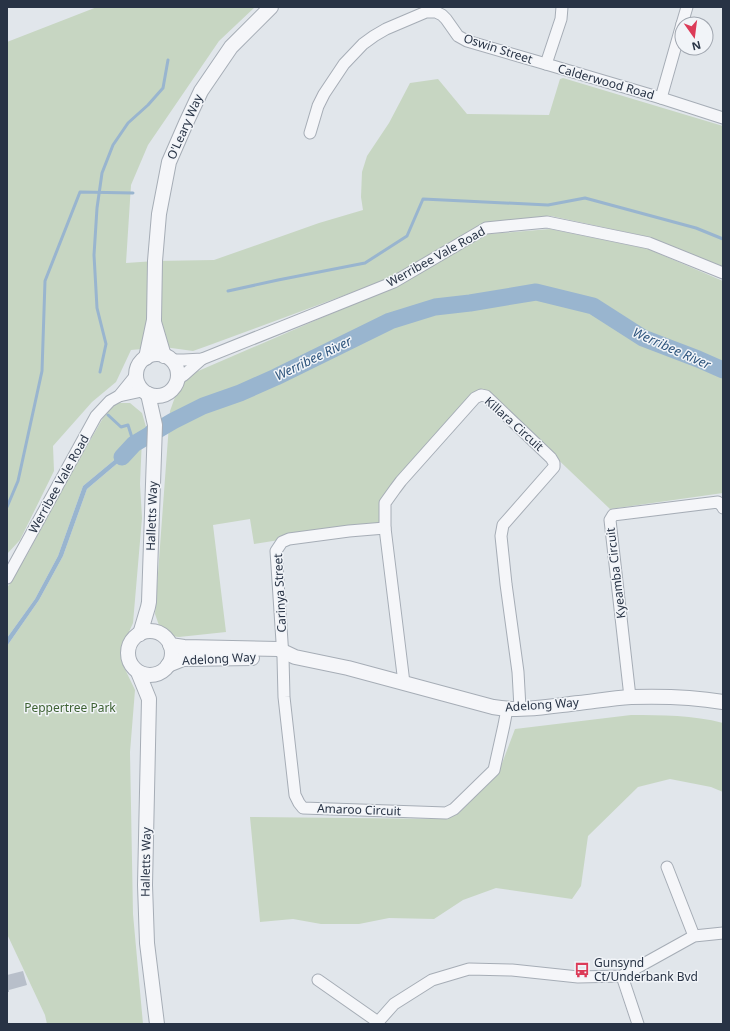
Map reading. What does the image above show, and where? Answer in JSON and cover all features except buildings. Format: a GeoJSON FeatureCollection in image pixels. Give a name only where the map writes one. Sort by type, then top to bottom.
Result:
{"type":"FeatureCollection","features":[{"type":"Feature","properties":{"kind":"street","name":"O'Leary Way"},"geometry":{"type":"LineString","coordinates":[[146,358],[154,320],[155,260],[159,214],[169,162],[201,91],[231,47],[271,7]]}},
{"type":"Feature","properties":{"kind":"street","name":"Calderwood Road"},"geometry":{"type":"LineString","coordinates":[[562,7],[561,19],[546,64],[723,118]]}},
{"type":"Feature","properties":{"kind":"street","name":"Oswin Street"},"geometry":{"type":"LineString","coordinates":[[310,133],[318,106],[324,94],[344,64],[363,44],[374,36],[393,26],[426,12],[436,12],[442,15],[458,36],[467,41],[546,64]]}},
{"type":"Feature","properties":{"kind":"street"},"geometry":{"type":"LineString","coordinates":[[661,98],[674,52]]}},
{"type":"Feature","properties":{"kind":"street","name":"Werribee Vale Road"},"geometry":{"type":"LineString","coordinates":[[168,358],[202,358],[394,282],[486,228],[547,222],[649,243],[723,274]]}},
{"type":"Feature","properties":{"kind":"street","name":"O'Leary Way"},"geometry":{"type":"LineString","coordinates":[[154,320],[168,358]]}},
{"type":"Feature","properties":{"kind":"street"},"geometry":{"type":"LineString","coordinates":[[158,354],[168,358],[176,366],[178,379],[176,385],[167,394],[154,396],[145,392],[139,386],[136,370],[146,358],[158,354]]}},
{"type":"Feature","properties":{"kind":"street","name":"Werribee Vale Road"},"geometry":{"type":"LineString","coordinates":[[178,379],[202,358]]}},
{"type":"Feature","properties":{"kind":"street","name":"Werribee Vale Road"},"geometry":{"type":"LineString","coordinates":[[7,578],[96,416],[110,401],[118,396],[136,375]]}},
{"type":"Feature","properties":{"kind":"street","name":"Werribee Vale Road"},"geometry":{"type":"LineString","coordinates":[[118,396],[145,392]]}},
{"type":"Feature","properties":{"kind":"street","name":"Halletts Way"},"geometry":{"type":"LineString","coordinates":[[145,392],[155,425]]}},
{"type":"Feature","properties":{"kind":"street","name":"Halletts Way"},"geometry":{"type":"LineString","coordinates":[[148,606],[155,425],[161,404],[167,394]]}},
{"type":"Feature","properties":{"kind":"street","name":"Killara Circuit"},"geometry":{"type":"LineString","coordinates":[[404,683],[385,528],[385,503],[398,485],[475,398],[481,395],[486,396],[551,458],[554,463],[554,467],[503,525],[501,536],[518,672],[513,709]]}},
{"type":"Feature","properties":{"kind":"street","name":"Kyeamba Circuit"},"geometry":{"type":"LineString","coordinates":[[630,697],[610,520],[613,515],[718,502],[723,508]]}},
{"type":"Feature","properties":{"kind":"street","name":"Carinya Street"},"geometry":{"type":"LineString","coordinates":[[286,655],[276,551],[278,547],[282,542],[289,539],[385,528]]}},
{"type":"Feature","properties":{"kind":"street"},"geometry":{"type":"LineString","coordinates":[[140,634],[148,606]]}},
{"type":"Feature","properties":{"kind":"street"},"geometry":{"type":"LineString","coordinates":[[148,606],[165,639],[171,651],[171,658],[163,669],[151,675],[138,672],[133,667],[128,656],[130,643],[140,634],[147,632],[154,632],[165,639]]}},
{"type":"Feature","properties":{"kind":"street","name":"Adelong Way"},"geometry":{"type":"LineString","coordinates":[[165,639],[184,647],[278,650],[286,655]]}},
{"type":"Feature","properties":{"kind":"street","name":"Adelong Way"},"geometry":{"type":"LineString","coordinates":[[163,669],[183,659],[286,655],[348,668],[493,707],[513,709],[630,697],[671,697],[723,702]]}},
{"type":"Feature","properties":{"kind":"street","name":"Amaroo Circuit"},"geometry":{"type":"LineString","coordinates":[[286,655],[284,697],[296,795],[303,808],[446,813],[454,809],[494,770],[504,725],[513,709]]}},
{"type":"Feature","properties":{"kind":"street","name":"Halletts Way"},"geometry":{"type":"LineString","coordinates":[[158,1024],[147,943],[144,886],[149,699],[163,669]]}},
{"type":"Feature","properties":{"kind":"street","name":"Halletts Way"},"geometry":{"type":"LineString","coordinates":[[138,672],[149,699]]}},
{"type":"Feature","properties":{"kind":"street"},"geometry":{"type":"LineString","coordinates":[[667,866],[694,936]]}},
{"type":"Feature","properties":{"kind":"street"},"geometry":{"type":"LineString","coordinates":[[318,980],[377,1023],[394,1004],[432,980],[469,968],[512,970],[578,977],[622,976],[694,936],[723,933]]}},
{"type":"Feature","properties":{"kind":"street"},"geometry":{"type":"LineString","coordinates":[[622,976],[638,1024]]}},
{"type":"Feature","properties":{"kind":"green space"},"geometry":{"type":"Polygon","coordinates":[[[97,7],[255,7],[219,41],[148,145],[131,185],[126,263],[214,260],[319,223],[363,210],[361,197],[362,172],[367,156],[389,123],[410,83],[438,79],[467,114],[549,115],[560,79],[563,78],[723,126],[723,268],[649,237],[551,216],[486,223],[391,278],[207,346],[193,351],[164,347],[131,350],[116,382],[92,402],[53,446],[54,471],[20,540],[7,554],[7,42],[97,7]]]}},
{"type":"Feature","properties":{"kind":"green space"},"geometry":{"type":"Polygon","coordinates":[[[550,229],[648,249],[723,281],[723,493],[610,509],[488,393],[475,394],[396,478],[380,502],[381,524],[254,544],[250,519],[213,525],[226,632],[179,637],[171,636],[161,631],[155,614],[170,411],[175,397],[189,375],[395,286],[488,234],[550,229]]]}},
{"type":"Feature","properties":{"kind":"green space"},"geometry":{"type":"Polygon","coordinates":[[[116,403],[130,403],[142,413],[146,427],[124,452],[83,486],[58,556],[35,599],[7,638],[7,588],[103,418],[116,403]]]}},
{"type":"Feature","properties":{"kind":"green space","name":"Peppertree Park"},"geometry":{"type":"Polygon","coordinates":[[[142,438],[140,484],[142,518],[133,623],[123,645],[124,667],[135,690],[130,752],[133,914],[143,1024],[47,1024],[45,1015],[7,934],[7,646],[39,600],[63,556],[87,489],[126,456],[142,438]]]}},
{"type":"Feature","properties":{"kind":"green space"},"geometry":{"type":"Polygon","coordinates":[[[631,715],[666,715],[689,717],[723,723],[723,792],[711,787],[670,779],[638,787],[588,836],[581,886],[572,899],[496,888],[463,900],[434,919],[389,918],[359,924],[321,924],[293,919],[260,922],[250,817],[445,819],[459,813],[498,774],[515,729],[631,715]]]}},
{"type":"Feature","properties":{"kind":"water"},"geometry":{"type":"Polygon","coordinates":[[[150,422],[153,426],[126,456],[87,489],[63,556],[39,600],[7,646],[7,638],[35,599],[58,556],[83,486],[124,452],[150,422]]]}},
{"type":"Feature","properties":{"kind":"waterway"},"geometry":{"type":"LineString","coordinates":[[100,372],[106,344],[97,308],[94,255],[97,208],[102,173],[113,145],[128,123],[148,105],[163,88],[168,60]]}},
{"type":"Feature","properties":{"kind":"waterway"},"geometry":{"type":"LineString","coordinates":[[7,507],[18,481],[42,371],[45,281],[80,192],[133,193]]}},
{"type":"Feature","properties":{"kind":"waterway"},"geometry":{"type":"LineString","coordinates":[[228,291],[365,263],[407,236],[423,199],[548,205],[585,198],[696,228],[723,239]]}},
{"type":"Feature","properties":{"kind":"waterway","name":"Werribee River"},"geometry":{"type":"LineString","coordinates":[[122,457],[134,444],[173,421],[203,406],[240,393],[276,377],[390,321],[435,307],[536,292],[593,306],[643,338],[723,370]]}},
{"type":"Feature","properties":{"kind":"waterway"},"geometry":{"type":"LineString","coordinates":[[108,415],[121,427],[128,425],[134,444]]}},
{"type":"Feature","properties":{"kind":"place","name":"Gunsynd Ct/Underbank Bvd"},"geometry":{"type":"Point","coordinates":[582,970]}}]}
